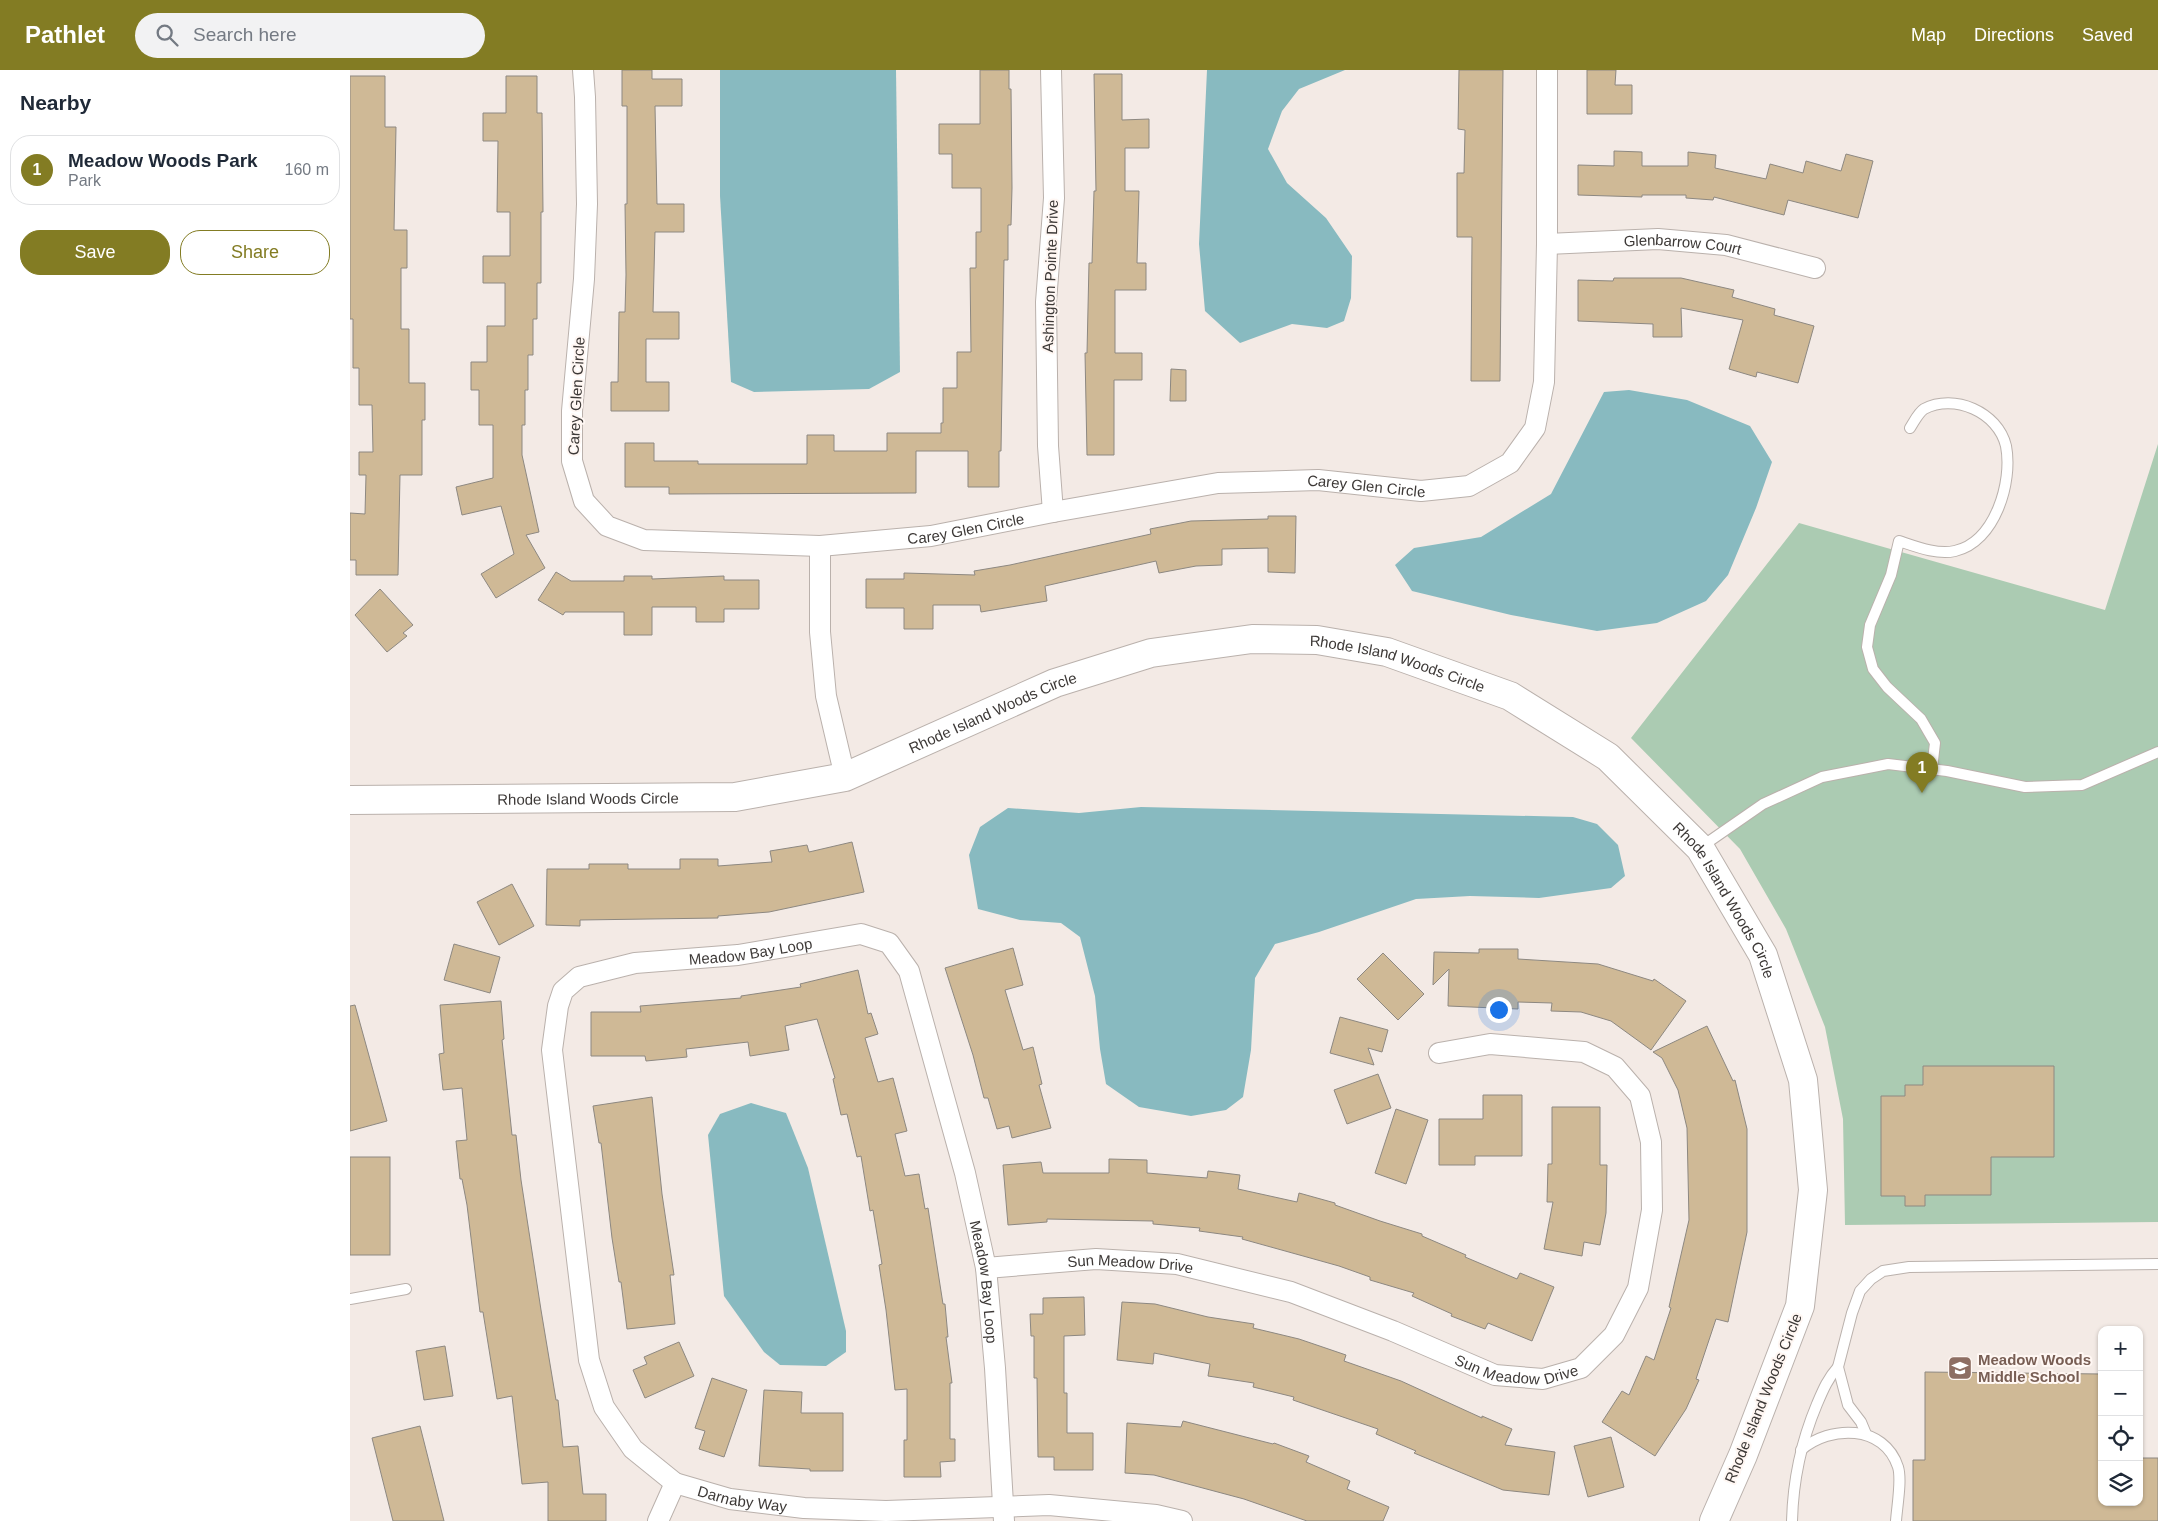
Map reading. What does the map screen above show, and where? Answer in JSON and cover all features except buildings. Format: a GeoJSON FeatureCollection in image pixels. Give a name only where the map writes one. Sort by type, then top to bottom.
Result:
{"type":"FeatureCollection","features":[{"type":"Feature","properties":{"kind":"street","name":"Carey Glen Circle"},"geometry":{"type":"LineString","coordinates":[[583,70],[586,97],[587,204],[584,279],[572,411],[572,462],[584,501],[607,526],[644,540],[820,546],[931,536],[1218,483],[1318,480],[1421,491],[1469,486],[1510,463],[1535,428],[1544,382],[1547,244],[1547,70]]}},
{"type":"Feature","properties":{"kind":"street","name":"Ashington Pointe Drive"},"geometry":{"type":"LineString","coordinates":[[1051,70],[1054,198],[1046,312],[1048,446],[1053,512]]}},
{"type":"Feature","properties":{"kind":"street","name":"Glenbarrow Court"},"geometry":{"type":"LineString","coordinates":[[1547,244],[1658,239],[1716,244],[1816,268]]}},
{"type":"Feature","properties":{"kind":"street"},"geometry":{"type":"LineString","coordinates":[[820,546],[820,632],[826,696],[845,777]]}},
{"type":"Feature","properties":{"kind":"street","name":"Rhode Island Woods Circle"},"geometry":{"type":"LineString","coordinates":[[350,800],[735,797],[845,777],[1055,683],[1151,653],[1252,639],[1317,640],[1386,652],[1510,696],[1608,757],[1700,848],[1764,955],[1803,1080],[1813,1190],[1800,1306],[1714,1521]]}},
{"type":"Feature","properties":{"kind":"street","name":"Meadow Bay Loop"},"geometry":{"type":"LineString","coordinates":[[675,1483],[633,1449],[604,1408],[589,1360],[552,1050],[558,1006],[563,991],[579,977],[635,963],[738,955],[861,934],[889,943],[909,970],[965,1173],[986,1268],[996,1368],[1004,1514]]}},
{"type":"Feature","properties":{"kind":"street","name":"Sun Meadow Drive"},"geometry":{"type":"LineString","coordinates":[[986,1268],[1096,1259],[1177,1264],[1291,1292],[1393,1331],[1495,1375],[1543,1378],[1581,1368],[1614,1335],[1638,1288],[1652,1210],[1651,1142],[1640,1096],[1615,1067],[1584,1052],[1490,1044],[1439,1053]]}},
{"type":"Feature","properties":{"kind":"street"},"geometry":{"type":"LineString","coordinates":[[658,1521],[675,1483]]}},
{"type":"Feature","properties":{"kind":"street","name":"Darnaby Way"},"geometry":{"type":"LineString","coordinates":[[675,1483],[730,1499],[804,1508],[1004,1514],[1049,1505],[1156,1515],[1182,1521]]}},
{"type":"Feature","properties":{"kind":"lane"},"geometry":{"type":"LineString","coordinates":[[1910,428],[1922,410],[1940,404],[1957,402],[1981,412],[1996,427],[2005,445],[2007,463],[1997,514],[1984,534],[1969,546],[1954,551],[1926,550],[1899,541],[1891,575],[1870,625],[1867,647],[1873,669],[1887,687],[1921,719],[1935,743],[1932,769]]}},
{"type":"Feature","properties":{"kind":"lane"},"geometry":{"type":"LineString","coordinates":[[1700,848],[1763,804],[1822,777],[1888,764],[1932,769],[2025,787],[2082,785],[2158,752]]}},
{"type":"Feature","properties":{"kind":"lane"},"geometry":{"type":"LineString","coordinates":[[1792,1521],[1795,1476],[1809,1424],[1827,1381],[1838,1367],[1852,1313],[1860,1292],[1871,1279],[1883,1271],[1909,1267],[2158,1264]]}},
{"type":"Feature","properties":{"kind":"lane"},"geometry":{"type":"LineString","coordinates":[[350,1300],[406,1288]]}},
{"type":"Feature","properties":{"kind":"lane"},"geometry":{"type":"LineString","coordinates":[[1838,1367],[1848,1405],[1861,1422],[1866,1434]]}},
{"type":"Feature","properties":{"kind":"lane"},"geometry":{"type":"LineString","coordinates":[[1801,1450],[1811,1442],[1824,1436],[1842,1432],[1872,1436],[1893,1456],[1898,1468],[1896,1521]]}},
{"type":"Feature","properties":{"kind":"green space"},"geometry":{"type":"Polygon","coordinates":[[[2158,444],[2158,1222],[1845,1225],[1843,1119],[1825,1027],[1786,929],[1740,849],[1631,738],[1799,523],[2105,610],[2158,444]]]}},
{"type":"Feature","properties":{"kind":"water"},"geometry":{"type":"Polygon","coordinates":[[[720,70],[896,70],[900,372],[869,389],[754,392],[731,382],[720,196],[720,70]]]}},
{"type":"Feature","properties":{"kind":"water"},"geometry":{"type":"Polygon","coordinates":[[[1207,70],[1345,70],[1299,89],[1282,111],[1268,149],[1287,183],[1326,218],[1352,256],[1351,298],[1344,321],[1327,328],[1292,324],[1240,343],[1205,311],[1199,244],[1207,70]]]}},
{"type":"Feature","properties":{"kind":"water"},"geometry":{"type":"Polygon","coordinates":[[[1629,390],[1687,400],[1750,426],[1772,462],[1756,508],[1728,575],[1706,601],[1657,623],[1597,631],[1511,615],[1412,591],[1395,565],[1414,548],[1481,537],[1551,494],[1604,392],[1629,390]]]}},
{"type":"Feature","properties":{"kind":"water"},"geometry":{"type":"Polygon","coordinates":[[[1141,807],[1573,817],[1597,824],[1618,845],[1625,876],[1611,888],[1539,898],[1470,896],[1416,899],[1319,932],[1275,944],[1255,978],[1251,1050],[1243,1097],[1226,1110],[1191,1116],[1139,1107],[1106,1084],[1100,1049],[1095,996],[1080,937],[1061,923],[1020,920],[978,909],[969,855],[980,827],[1008,808],[1079,813],[1141,807]]]}},
{"type":"Feature","properties":{"kind":"water"},"geometry":{"type":"Polygon","coordinates":[[[751,1103],[786,1113],[808,1168],[846,1331],[846,1352],[826,1366],[780,1365],[764,1352],[724,1296],[708,1135],[720,1114],[751,1103]]]}},
{"type":"Feature","properties":{"kind":"place","name":"Meadow Woods Park"},"geometry":{"type":"Point","coordinates":[1922,793]}},
{"type":"Feature","properties":{"kind":"place","name":"Meadow Woods Middle School"},"geometry":{"type":"Point","coordinates":[1960,1368]}}]}
